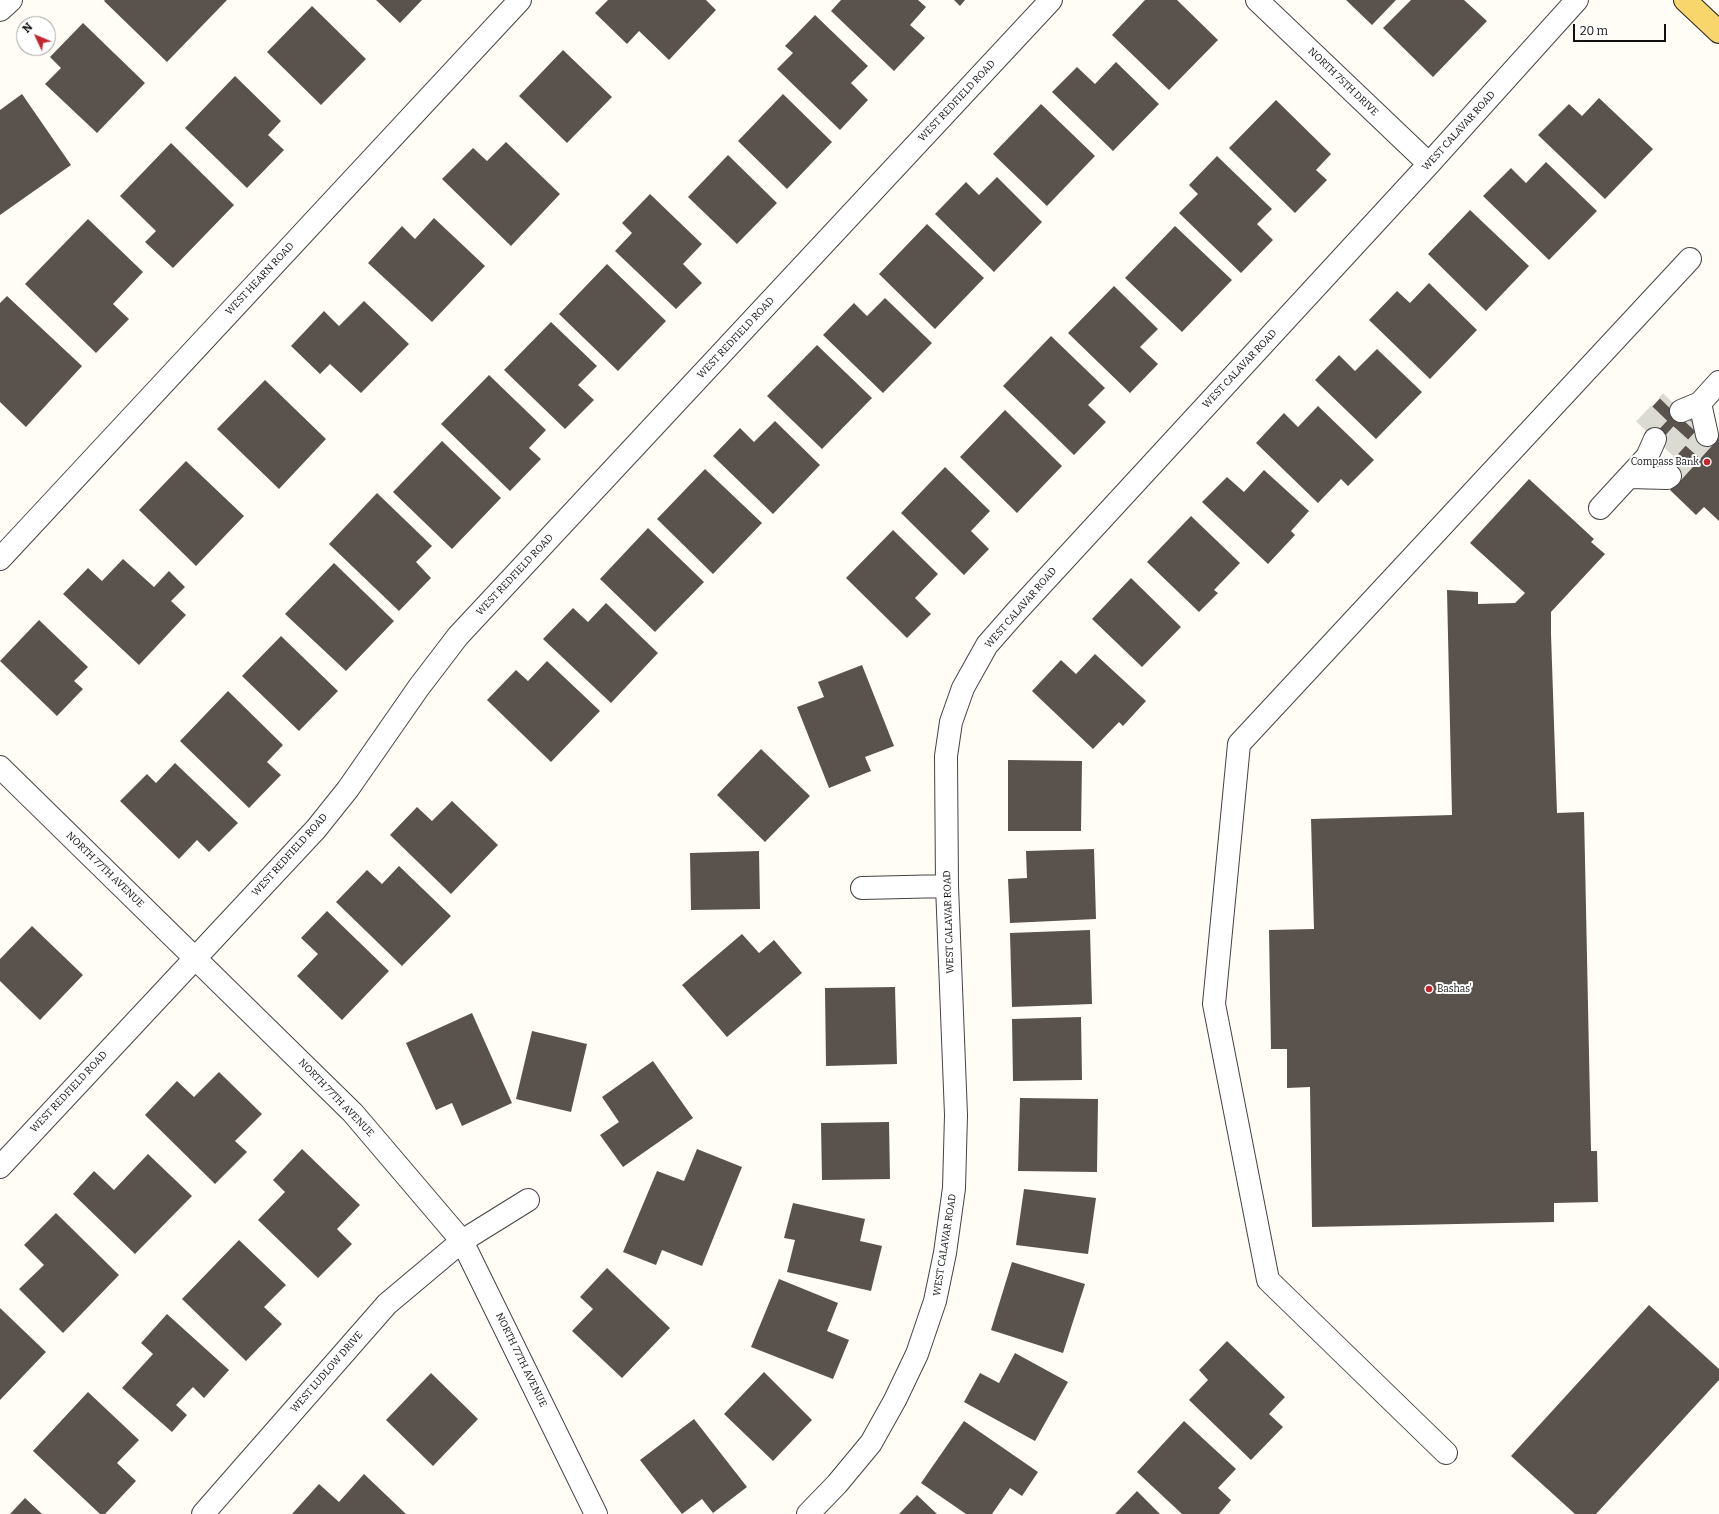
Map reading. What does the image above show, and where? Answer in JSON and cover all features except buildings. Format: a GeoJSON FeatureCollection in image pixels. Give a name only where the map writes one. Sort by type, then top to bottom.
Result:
{"type":"FeatureCollection","features":[{"type":"Feature","properties":{"kind":"main road"},"geometry":{"type":"LineString","coordinates":[[1685,0],[1719,32]]}},
{"type":"Feature","properties":{"kind":"street"},"geometry":{"type":"LineString","coordinates":[[0,10],[11,0]]}},
{"type":"Feature","properties":{"kind":"street","name":"WEST HEARN ROAD"},"geometry":{"type":"LineString","coordinates":[[0,559],[520,0]]}},
{"type":"Feature","properties":{"kind":"street","name":"WEST REDFIELD ROAD"},"geometry":{"type":"LineString","coordinates":[[0,1167],[316,829],[348,789],[419,687],[458,636],[1051,0]]}},
{"type":"Feature","properties":{"kind":"street","name":"NORTH 75TH DRIVE"},"geometry":{"type":"LineString","coordinates":[[1257,0],[1429,164]]}},
{"type":"Feature","properties":{"kind":"street","name":"WEST CALAVAR ROAD"},"geometry":{"type":"LineString","coordinates":[[808,1514],[837,1484],[871,1442],[895,1400],[916,1354],[935,1301],[946,1253],[954,1188],[956,1115],[947,886],[946,756],[950,722],[963,688],[986,645],[1429,164],[1577,0]]}},
{"type":"Feature","properties":{"kind":"street"},"geometry":{"type":"LineString","coordinates":[[1446,1452],[1268,1280],[1214,1004],[1239,744],[1690,259]]}},
{"type":"Feature","properties":{"kind":"street"},"geometry":{"type":"LineString","coordinates":[[1690,414],[1719,382]]}},
{"type":"Feature","properties":{"kind":"street"},"geometry":{"type":"LineString","coordinates":[[1600,508],[1628,478],[1654,444]]}},
{"type":"Feature","properties":{"kind":"street"},"geometry":{"type":"LineString","coordinates":[[1628,478],[1667,478],[1670,476]]}},
{"type":"Feature","properties":{"kind":"street","name":"NORTH 77TH AVENUE"},"geometry":{"type":"LineString","coordinates":[[0,767],[353,1113],[462,1241],[596,1514]]}},
{"type":"Feature","properties":{"kind":"street"},"geometry":{"type":"LineString","coordinates":[[862,888],[947,886]]}},
{"type":"Feature","properties":{"kind":"street","name":"WEST LUDLOW DRIVE"},"geometry":{"type":"LineString","coordinates":[[203,1514],[387,1304],[462,1241],[528,1200]]}},
{"type":"Feature","properties":{"kind":"tunnel"},"geometry":{"type":"LineString","coordinates":[[1644,429],[1671,401]]}},
{"type":"Feature","properties":{"kind":"tunnel"},"geometry":{"type":"LineString","coordinates":[[1667,450],[1692,422]]}},
{"type":"Feature","properties":{"kind":"tunnel"},"geometry":{"type":"LineString","coordinates":[[1670,476],[1707,435]]}},
{"type":"Feature","properties":{"kind":"place","name":"Compass Bank"},"geometry":{"type":"Point","coordinates":[1707,462]}},
{"type":"Feature","properties":{"kind":"place","name":"Bashas'"},"geometry":{"type":"Point","coordinates":[1429,989]}}]}
